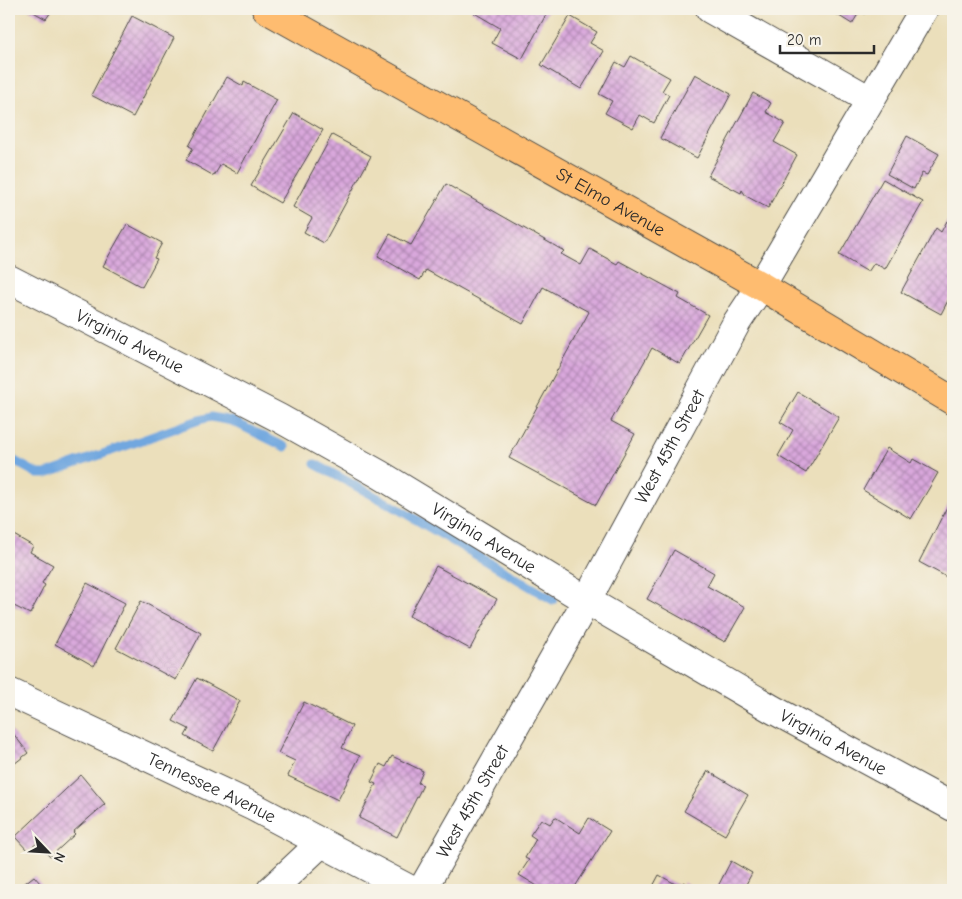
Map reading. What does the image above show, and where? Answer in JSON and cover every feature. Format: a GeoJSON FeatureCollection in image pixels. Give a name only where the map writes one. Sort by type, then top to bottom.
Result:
{"type":"FeatureCollection","features":[{"type":"Feature","properties":{"kind":"main road","name":"St Elmo Avenue"},"geometry":{"type":"LineString","coordinates":[[266,9],[761,286],[953,401]]}},
{"type":"Feature","properties":{"kind":"street"},"geometry":{"type":"LineString","coordinates":[[710,9],[870,100]]}},
{"type":"Feature","properties":{"kind":"street","name":"West 45th Street"},"geometry":{"type":"LineString","coordinates":[[422,890],[587,600],[737,322],[761,286],[924,9]]}},
{"type":"Feature","properties":{"kind":"street","name":"Virginia Avenue"},"geometry":{"type":"LineString","coordinates":[[9,279],[279,418],[379,474],[772,709],[953,807]]}},
{"type":"Feature","properties":{"kind":"street","name":"Tennessee Avenue"},"geometry":{"type":"LineString","coordinates":[[10,694],[254,807],[411,890]]}},
{"type":"Feature","properties":{"kind":"street"},"geometry":{"type":"LineString","coordinates":[[271,890],[321,843]]}},
{"type":"Feature","properties":{"kind":"building"},"geometry":{"type":"Polygon","coordinates":[[[28,9],[53,9],[46,19],[28,9]]]}},
{"type":"Feature","properties":{"kind":"building"},"geometry":{"type":"Polygon","coordinates":[[[472,9],[549,9],[522,59],[492,43],[500,28],[471,11],[472,9]]]}},
{"type":"Feature","properties":{"kind":"building"},"geometry":{"type":"Polygon","coordinates":[[[840,9],[868,9],[865,14],[860,11],[852,24],[836,14],[840,9]]]}},
{"type":"Feature","properties":{"kind":"building"},"geometry":{"type":"Polygon","coordinates":[[[132,16],[174,38],[133,117],[91,95],[132,16]]]}},
{"type":"Feature","properties":{"kind":"building"},"geometry":{"type":"Polygon","coordinates":[[[570,16],[597,32],[590,43],[604,51],[581,89],[541,65],[570,16]]]}},
{"type":"Feature","properties":{"kind":"building"},"geometry":{"type":"Polygon","coordinates":[[[631,56],[670,78],[662,91],[669,95],[654,123],[640,115],[633,128],[605,113],[612,101],[599,94],[616,62],[625,67],[631,56]]]}},
{"type":"Feature","properties":{"kind":"building"},"geometry":{"type":"Polygon","coordinates":[[[695,74],[731,94],[697,158],[660,138],[695,74]]]}},
{"type":"Feature","properties":{"kind":"building"},"geometry":{"type":"Polygon","coordinates":[[[227,77],[243,86],[244,82],[277,100],[237,173],[221,164],[214,176],[186,160],[193,148],[189,146],[227,77]]]}},
{"type":"Feature","properties":{"kind":"building"},"geometry":{"type":"Polygon","coordinates":[[[753,93],[771,103],[766,112],[785,123],[774,142],[797,155],[768,208],[746,196],[742,190],[741,193],[708,176],[753,93]]]}},
{"type":"Feature","properties":{"kind":"building"},"geometry":{"type":"Polygon","coordinates":[[[294,113],[323,130],[280,203],[251,186],[294,113]]]}},
{"type":"Feature","properties":{"kind":"building"},"geometry":{"type":"Polygon","coordinates":[[[332,135],[371,156],[324,243],[304,232],[312,218],[293,207],[332,135]]]}},
{"type":"Feature","properties":{"kind":"building"},"geometry":{"type":"Polygon","coordinates":[[[907,136],[939,154],[927,175],[922,173],[914,189],[887,174],[907,136]]]}},
{"type":"Feature","properties":{"kind":"building"},"geometry":{"type":"Polygon","coordinates":[[[883,179],[923,202],[885,269],[874,263],[868,272],[839,255],[883,179]]]}},
{"type":"Feature","properties":{"kind":"building"},"geometry":{"type":"Polygon","coordinates":[[[446,184],[564,251],[561,254],[581,265],[590,249],[617,264],[619,261],[680,294],[678,298],[708,315],[680,364],[652,348],[611,421],[635,434],[596,505],[509,458],[589,312],[543,287],[523,324],[426,270],[420,280],[378,256],[390,234],[411,245],[446,184]]]}},
{"type":"Feature","properties":{"kind":"building"},"geometry":{"type":"Polygon","coordinates":[[[947,221],[953,225],[953,291],[941,314],[901,292],[936,228],[941,232],[947,221]]]}},
{"type":"Feature","properties":{"kind":"building"},"geometry":{"type":"Polygon","coordinates":[[[127,224],[162,243],[154,258],[157,259],[142,287],[103,266],[127,224]]]}},
{"type":"Feature","properties":{"kind":"building"},"geometry":{"type":"Polygon","coordinates":[[[798,392],[839,417],[806,473],[778,456],[793,430],[780,422],[798,392]]]}},
{"type":"Feature","properties":{"kind":"building"},"geometry":{"type":"Polygon","coordinates":[[[887,448],[911,463],[913,459],[938,473],[911,519],[863,490],[887,448]]]}},
{"type":"Feature","properties":{"kind":"building"},"geometry":{"type":"Polygon","coordinates":[[[953,495],[953,578],[952,580],[919,562],[953,495]]]}},
{"type":"Feature","properties":{"kind":"building"},"geometry":{"type":"Polygon","coordinates":[[[12,534],[33,546],[30,552],[53,565],[42,583],[45,585],[30,614],[14,606],[9,617],[9,541],[12,534]]]}},
{"type":"Feature","properties":{"kind":"building"},"geometry":{"type":"Polygon","coordinates":[[[674,550],[714,573],[707,586],[745,607],[725,642],[647,599],[674,550]]]}},
{"type":"Feature","properties":{"kind":"building"},"geometry":{"type":"Polygon","coordinates":[[[436,566],[497,599],[470,649],[409,616],[436,566]]]}},
{"type":"Feature","properties":{"kind":"building"},"geometry":{"type":"Polygon","coordinates":[[[87,583],[125,603],[94,666],[55,644],[87,583]]]}},
{"type":"Feature","properties":{"kind":"building"},"geometry":{"type":"Polygon","coordinates":[[[141,601],[201,633],[176,680],[116,648],[141,601]]]}},
{"type":"Feature","properties":{"kind":"building"},"geometry":{"type":"Polygon","coordinates":[[[197,678],[240,701],[213,751],[185,736],[189,729],[173,721],[197,678]]]}},
{"type":"Feature","properties":{"kind":"building"},"geometry":{"type":"Polygon","coordinates":[[[304,702],[352,726],[342,748],[360,756],[338,800],[288,776],[295,761],[278,753],[304,702]]]}},
{"type":"Feature","properties":{"kind":"building"},"geometry":{"type":"Polygon","coordinates":[[[9,728],[28,753],[9,768],[9,728]]]}},
{"type":"Feature","properties":{"kind":"building"},"geometry":{"type":"Polygon","coordinates":[[[392,756],[423,771],[418,783],[423,785],[397,837],[359,818],[376,784],[371,782],[380,764],[386,767],[392,756]]]}},
{"type":"Feature","properties":{"kind":"building"},"geometry":{"type":"Polygon","coordinates":[[[708,771],[748,795],[725,835],[684,811],[708,771]]]}},
{"type":"Feature","properties":{"kind":"building"},"geometry":{"type":"Polygon","coordinates":[[[81,775],[105,804],[73,832],[75,834],[50,857],[37,843],[28,851],[15,837],[81,775]]]}},
{"type":"Feature","properties":{"kind":"building"},"geometry":{"type":"Polygon","coordinates":[[[555,817],[580,833],[589,818],[610,831],[573,890],[544,890],[519,875],[529,860],[525,858],[536,839],[530,835],[541,819],[550,824],[555,817]]]}},
{"type":"Feature","properties":{"kind":"building"},"geometry":{"type":"Polygon","coordinates":[[[731,861],[752,873],[743,890],[716,890],[731,861]]]}},
{"type":"Feature","properties":{"kind":"building"},"geometry":{"type":"Polygon","coordinates":[[[659,875],[681,887],[684,882],[698,890],[651,890],[659,875]]]}},
{"type":"Feature","properties":{"kind":"building"},"geometry":{"type":"Polygon","coordinates":[[[34,876],[46,890],[16,890],[34,876]]]}},
{"type":"Feature","properties":{"kind":"waterway"},"geometry":{"type":"LineString","coordinates":[[9,458],[38,474],[46,474],[211,417],[232,421],[285,447]]}},
{"type":"Feature","properties":{"kind":"waterway"},"geometry":{"type":"LineString","coordinates":[[315,464],[393,506],[553,600]]}}]}
